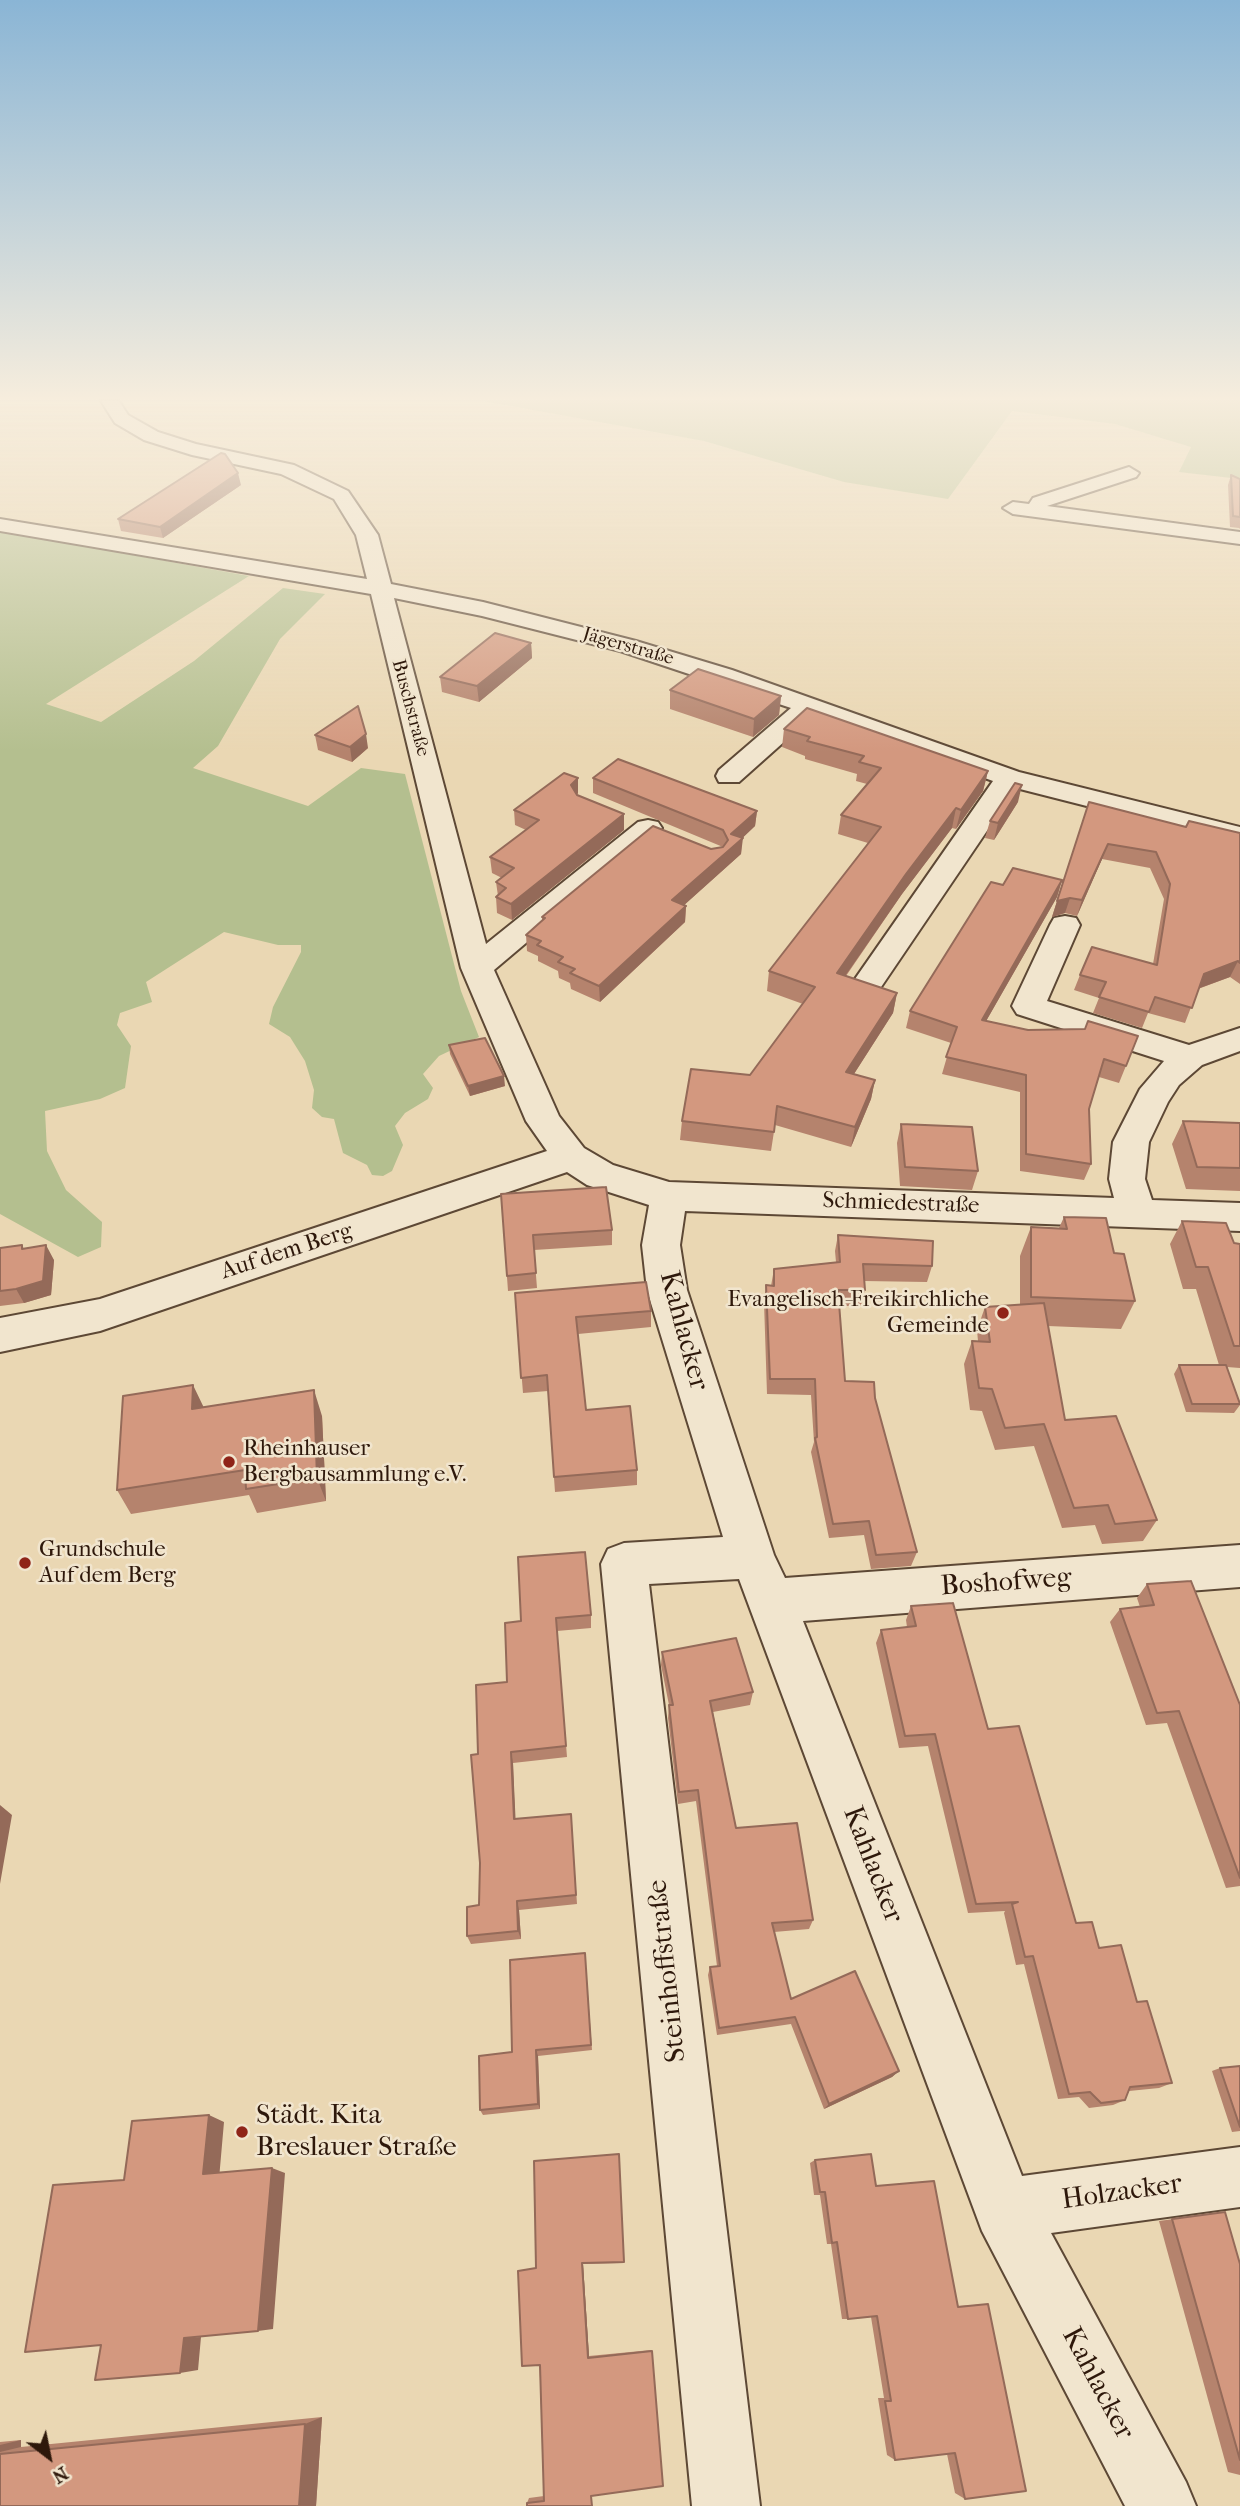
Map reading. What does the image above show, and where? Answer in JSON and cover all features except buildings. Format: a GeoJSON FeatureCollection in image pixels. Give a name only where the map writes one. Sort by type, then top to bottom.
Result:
{"type":"FeatureCollection","features":[{"type":"Feature","properties":{"kind":"street","name":"Buschstraße"},"geometry":{"type":"LineString","coordinates":[[356,518],[367,535],[377,564],[379,588],[477,968],[544,1121],[571,1157]]}},
{"type":"Feature","properties":{"kind":"street"},"geometry":{"type":"LineString","coordinates":[[1090,518],[1240,538]]}},
{"type":"Feature","properties":{"kind":"street","name":"Jägerstraße"},"geometry":{"type":"LineString","coordinates":[[0,524],[379,588],[483,609],[628,646],[723,675],[1009,778],[1240,836]]}},
{"type":"Feature","properties":{"kind":"street"},"geometry":{"type":"LineString","coordinates":[[729,776],[808,707]]}},
{"type":"Feature","properties":{"kind":"street"},"geometry":{"type":"LineString","coordinates":[[866,986],[1009,778]]}},
{"type":"Feature","properties":{"kind":"street"},"geometry":{"type":"LineString","coordinates":[[477,968],[649,828]]}},
{"type":"Feature","properties":{"kind":"street"},"geometry":{"type":"LineString","coordinates":[[1065,925],[1028,1006],[1190,1057]]}},
{"type":"Feature","properties":{"kind":"street"},"geometry":{"type":"LineString","coordinates":[[1137,1212],[1127,1179],[1131,1142],[1153,1098],[1167,1077],[1190,1057],[1240,1039]]}},
{"type":"Feature","properties":{"kind":"street","name":"Schmiedestraße"},"geometry":{"type":"LineString","coordinates":[[571,1157],[600,1175],[634,1188],[669,1196],[1240,1216]]}},
{"type":"Feature","properties":{"kind":"street","name":"Auf dem Berg"},"geometry":{"type":"LineString","coordinates":[[0,1335],[100,1315],[571,1157]]}},
{"type":"Feature","properties":{"kind":"street","name":"Kahlacker"},"geometry":{"type":"LineString","coordinates":[[669,1196],[661,1245],[667,1290],[762,1579],[1004,2209],[1162,2506]]}},
{"type":"Feature","properties":{"kind":"street","name":"Steinhoffstraße"},"geometry":{"type":"LineString","coordinates":[[726,2506],[624,1564],[762,1579]]}},
{"type":"Feature","properties":{"kind":"street","name":"Boshofweg"},"geometry":{"type":"LineString","coordinates":[[762,1579],[1240,1566]]}},
{"type":"Feature","properties":{"kind":"street","name":"Holzacker"},"geometry":{"type":"LineString","coordinates":[[1004,2209],[1240,2177]]}},
{"type":"Feature","properties":{"kind":"green space"},"geometry":{"type":"Polygon","coordinates":[[[0,531],[249,576],[46,704],[101,722],[194,661],[283,588],[325,594],[280,639],[218,746],[193,768],[308,806],[361,768],[405,774],[461,991],[479,1037],[439,1056],[423,1074],[433,1088],[428,1099],[405,1113],[395,1126],[403,1145],[392,1171],[383,1176],[372,1175],[367,1165],[343,1153],[334,1119],[322,1117],[312,1108],[314,1090],[305,1061],[290,1037],[269,1024],[273,1007],[301,952],[301,945],[278,945],[224,932],[146,982],[152,1002],[120,1013],[117,1025],[131,1046],[125,1088],[100,1099],[45,1111],[47,1151],[66,1190],[102,1222],[101,1247],[78,1257],[0,1214],[0,531]]]}},
{"type":"Feature","properties":{"kind":"place","name":"Evangelisch-Freikirchliche Gemeinde"},"geometry":{"type":"Point","coordinates":[1003,1313]}},
{"type":"Feature","properties":{"kind":"place","name":"Rheinhauser Bergbausammlung e.V."},"geometry":{"type":"Point","coordinates":[229,1462]}},
{"type":"Feature","properties":{"kind":"place","name":"Grundschule Auf dem Berg"},"geometry":{"type":"Point","coordinates":[25,1563]}},
{"type":"Feature","properties":{"kind":"place","name":"Städt. Kita Breslauer Straße"},"geometry":{"type":"Point","coordinates":[242,2132]}}]}
